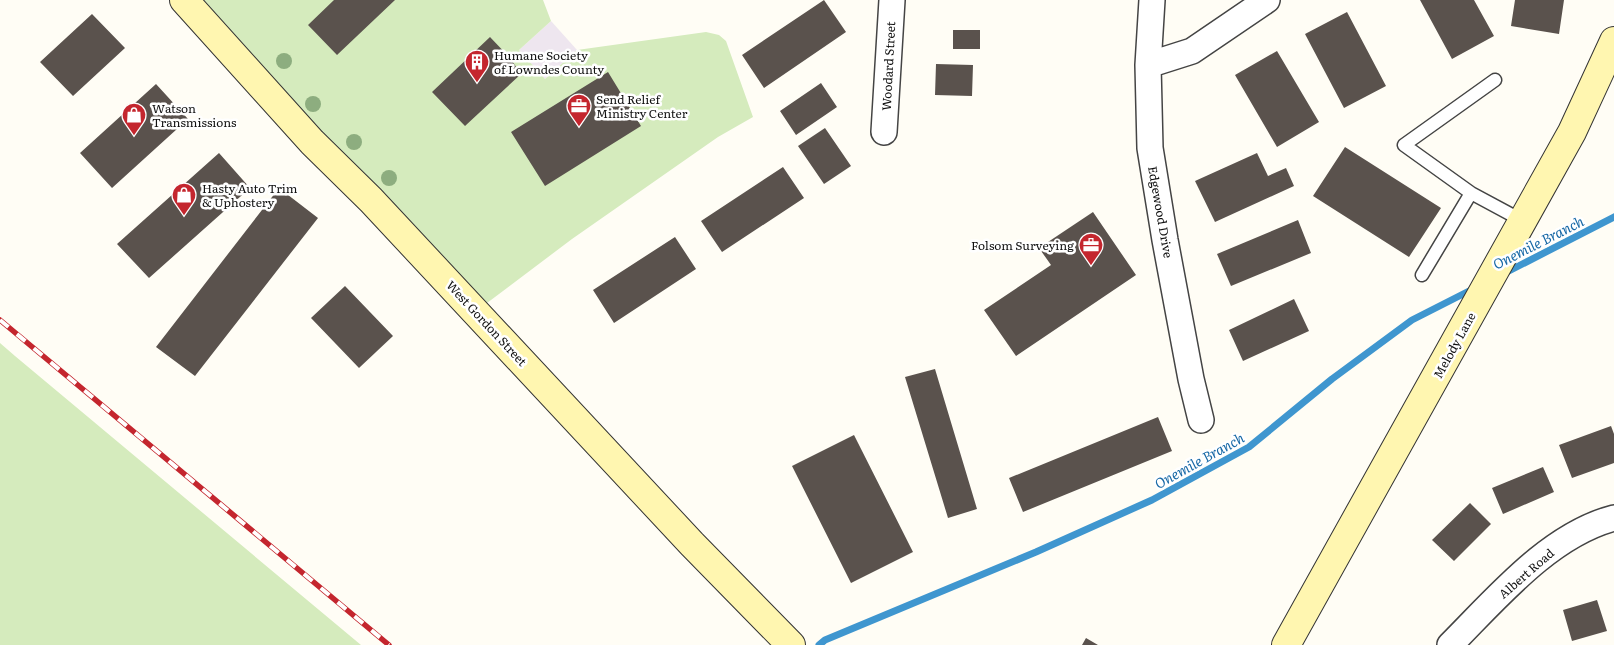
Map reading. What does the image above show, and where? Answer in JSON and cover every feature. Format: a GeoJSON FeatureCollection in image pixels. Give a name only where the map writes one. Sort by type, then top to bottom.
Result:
{"type":"FeatureCollection","features":[{"type":"Feature","properties":{"kind":"street","name":"West Gordon Street"},"geometry":{"type":"LineString","coordinates":[[184,0],[312,142],[371,200],[685,536],[791,645]]}},
{"type":"Feature","properties":{"kind":"street","name":"Woodard Street"},"geometry":{"type":"LineString","coordinates":[[884,132],[892,0]]}},
{"type":"Feature","properties":{"kind":"street","name":"Edgewood Drive"},"geometry":{"type":"LineString","coordinates":[[1152,0],[1148,65],[1150,148],[1191,379],[1201,420]]}},
{"type":"Feature","properties":{"kind":"street"},"geometry":{"type":"LineString","coordinates":[[1148,65],[1192,51],[1267,0]]}},
{"type":"Feature","properties":{"kind":"street","name":"Melody Lane"},"geometry":{"type":"LineString","coordinates":[[1286,645],[1572,132],[1614,40]]}},
{"type":"Feature","properties":{"kind":"street","name":"Albert Road"},"geometry":{"type":"LineString","coordinates":[[1450,645],[1525,570],[1570,536],[1614,518]]}},
{"type":"Feature","properties":{"kind":"lane"},"geometry":{"type":"LineString","coordinates":[[1495,80],[1404,145],[1471,193],[1523,221]]}},
{"type":"Feature","properties":{"kind":"lane"},"geometry":{"type":"LineString","coordinates":[[1422,276],[1471,193]]}},
{"type":"Feature","properties":{"kind":"shaded area"},"geometry":{"type":"Polygon","coordinates":[[[551,21],[577,50],[545,79],[519,50],[551,21]]]}},
{"type":"Feature","properties":{"kind":"green space"},"geometry":{"type":"Polygon","coordinates":[[[193,0],[543,0],[551,21],[519,50],[545,79],[577,50],[706,32],[719,35],[726,41],[753,117],[718,137],[572,239],[483,306],[193,0]]]}},
{"type":"Feature","properties":{"kind":"green space"},"geometry":{"type":"Polygon","coordinates":[[[0,343],[15,356],[361,645],[0,645],[0,343]]]}},
{"type":"Feature","properties":{"kind":"building"},"geometry":{"type":"Polygon","coordinates":[[[334,0],[395,0],[337,55],[308,25],[334,0]]]}},
{"type":"Feature","properties":{"kind":"building"},"geometry":{"type":"Polygon","coordinates":[[[824,0],[846,32],[764,88],[742,55],[824,0]]]}},
{"type":"Feature","properties":{"kind":"building"},"geometry":{"type":"Polygon","coordinates":[[[1420,0],[1474,0],[1494,36],[1452,59],[1420,0]]]}},
{"type":"Feature","properties":{"kind":"building"},"geometry":{"type":"Polygon","coordinates":[[[1515,0],[1564,0],[1559,34],[1511,26],[1515,0]]]}},
{"type":"Feature","properties":{"kind":"building"},"geometry":{"type":"Polygon","coordinates":[[[1347,12],[1386,86],[1344,108],[1305,34],[1347,12]]]}},
{"type":"Feature","properties":{"kind":"building"},"geometry":{"type":"Polygon","coordinates":[[[92,14],[125,48],[73,96],[40,62],[92,14]]]}},
{"type":"Feature","properties":{"kind":"building"},"geometry":{"type":"Polygon","coordinates":[[[953,30],[980,30],[980,49],[953,49],[953,30]]]}},
{"type":"Feature","properties":{"kind":"building","name":"Humane Society of Lowndes County"},"geometry":{"type":"Polygon","coordinates":[[[490,37],[510,58],[521,74],[465,126],[432,92],[490,37]]]}},
{"type":"Feature","properties":{"kind":"building"},"geometry":{"type":"Polygon","coordinates":[[[1277,51],[1319,122],[1277,147],[1235,75],[1277,51]]]}},
{"type":"Feature","properties":{"kind":"building"},"geometry":{"type":"Polygon","coordinates":[[[936,64],[973,65],[972,96],[935,95],[936,64]]]}},
{"type":"Feature","properties":{"kind":"building"},"geometry":{"type":"Polygon","coordinates":[[[608,72],[641,126],[545,186],[511,132],[608,72]]]}},
{"type":"Feature","properties":{"kind":"building"},"geometry":{"type":"Polygon","coordinates":[[[821,83],[837,107],[796,135],[780,111],[821,83]]]}},
{"type":"Feature","properties":{"kind":"building","name":"Watson Transmissions"},"geometry":{"type":"Polygon","coordinates":[[[156,84],[188,119],[112,188],[80,153],[156,84]]]}},
{"type":"Feature","properties":{"kind":"building"},"geometry":{"type":"Polygon","coordinates":[[[825,128],[851,166],[824,184],[798,146],[825,128]]]}},
{"type":"Feature","properties":{"kind":"building"},"geometry":{"type":"Polygon","coordinates":[[[1345,147],[1441,208],[1409,257],[1313,196],[1345,147]]]}},
{"type":"Feature","properties":{"kind":"building","name":"Hasty Auto Trim & Uphostery"},"geometry":{"type":"Polygon","coordinates":[[[219,153],[250,188],[149,278],[117,244],[219,153]]]}},
{"type":"Feature","properties":{"kind":"building"},"geometry":{"type":"Polygon","coordinates":[[[1257,153],[1268,176],[1286,168],[1294,186],[1215,222],[1195,181],[1257,153]]]}},
{"type":"Feature","properties":{"kind":"building"},"geometry":{"type":"Polygon","coordinates":[[[783,167],[804,198],[722,252],[701,221],[783,167]]]}},
{"type":"Feature","properties":{"kind":"building"},"geometry":{"type":"Polygon","coordinates":[[[279,188],[318,218],[195,376],[156,347],[279,188]]]}},
{"type":"Feature","properties":{"kind":"building"},"geometry":{"type":"Polygon","coordinates":[[[1093,212],[1136,275],[1016,356],[984,310],[1051,265],[1039,248],[1093,212]]]}},
{"type":"Feature","properties":{"kind":"building"},"geometry":{"type":"Polygon","coordinates":[[[1298,220],[1311,253],[1231,286],[1217,254],[1298,220]]]}},
{"type":"Feature","properties":{"kind":"building"},"geometry":{"type":"Polygon","coordinates":[[[675,237],[696,269],[614,323],[593,290],[675,237]]]}},
{"type":"Feature","properties":{"kind":"building"},"geometry":{"type":"Polygon","coordinates":[[[345,286],[393,336],[359,368],[311,318],[345,286]]]}},
{"type":"Feature","properties":{"kind":"building"},"geometry":{"type":"Polygon","coordinates":[[[1294,299],[1309,331],[1243,361],[1229,330],[1294,299]]]}},
{"type":"Feature","properties":{"kind":"building"},"geometry":{"type":"Polygon","coordinates":[[[935,369],[977,509],[948,518],[905,377],[935,369]]]}},
{"type":"Feature","properties":{"kind":"building"},"geometry":{"type":"Polygon","coordinates":[[[1158,417],[1172,451],[1023,512],[1009,478],[1158,417]]]}},
{"type":"Feature","properties":{"kind":"building"},"geometry":{"type":"Polygon","coordinates":[[[1611,426],[1614,434],[1614,463],[1572,478],[1559,445],[1611,426]]]}},
{"type":"Feature","properties":{"kind":"building"},"geometry":{"type":"Polygon","coordinates":[[[854,435],[913,552],[851,583],[792,466],[854,435]]]}},
{"type":"Feature","properties":{"kind":"building"},"geometry":{"type":"Polygon","coordinates":[[[1543,467],[1554,492],[1503,514],[1492,488],[1543,467]]]}},
{"type":"Feature","properties":{"kind":"building"},"geometry":{"type":"Polygon","coordinates":[[[1470,503],[1491,524],[1454,561],[1432,540],[1470,503]]]}},
{"type":"Feature","properties":{"kind":"building"},"geometry":{"type":"Polygon","coordinates":[[[1597,600],[1607,631],[1572,641],[1563,610],[1597,600]]]}},
{"type":"Feature","properties":{"kind":"building"},"geometry":{"type":"Polygon","coordinates":[[[1086,638],[1098,645],[1082,645],[1086,638]]]}},
{"type":"Feature","properties":{"kind":"waterway","name":"Onemile Branch"},"geometry":{"type":"LineString","coordinates":[[1503,274],[1614,217]]}},
{"type":"Feature","properties":{"kind":"waterway","name":"Onemile Branch"},"geometry":{"type":"LineString","coordinates":[[819,645],[825,640],[1036,552],[1152,500],[1249,447],[1332,379],[1412,320],[1473,289]]}},
{"type":"Feature","properties":{"kind":"railway"},"geometry":{"type":"LineString","coordinates":[[0,320],[389,645]]}},
{"type":"Feature","properties":{"kind":"place","name":"Humane Society of Lowndes County"},"geometry":{"type":"Point","coordinates":[477,83]}},
{"type":"Feature","properties":{"kind":"place","name":"Send Relief Ministry Center"},"geometry":{"type":"Point","coordinates":[579,127]}},
{"type":"Feature","properties":{"kind":"place","name":"Watson Transmissions"},"geometry":{"type":"Point","coordinates":[134,136]}},
{"type":"Feature","properties":{"kind":"place","name":"Hasty Auto Trim & Uphostery"},"geometry":{"type":"Point","coordinates":[184,216]}},
{"type":"Feature","properties":{"kind":"place","name":"Folsom Surveying"},"geometry":{"type":"Point","coordinates":[1091,266]}}]}
